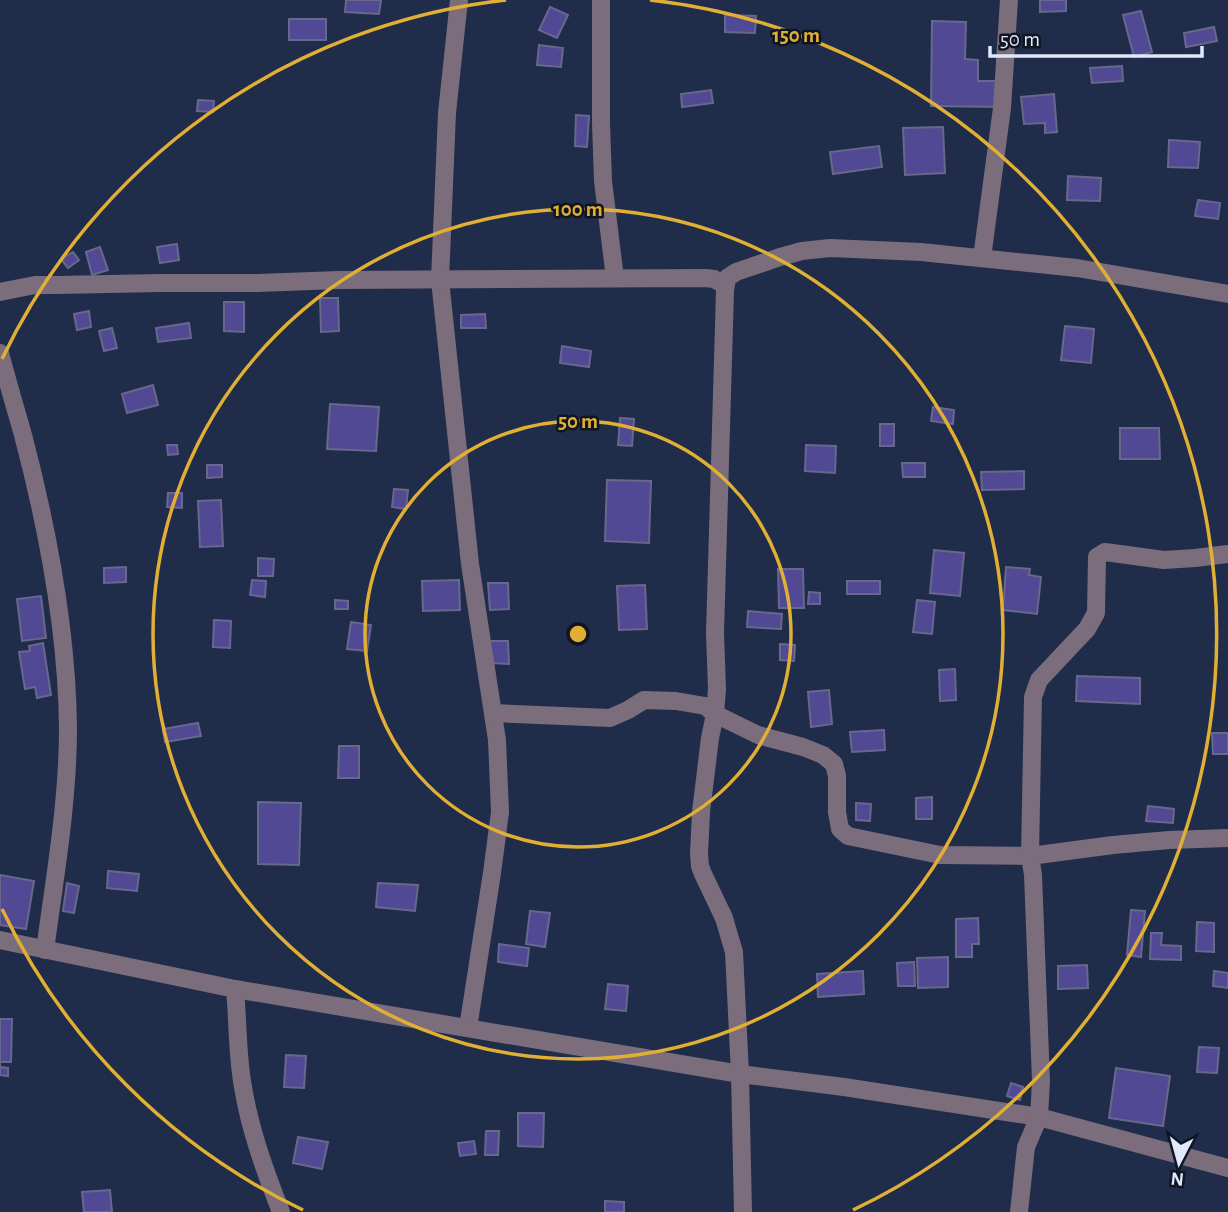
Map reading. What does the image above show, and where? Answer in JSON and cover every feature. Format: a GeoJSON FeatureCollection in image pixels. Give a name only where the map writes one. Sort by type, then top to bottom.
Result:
{"type":"FeatureCollection","features":[{"type":"Feature","properties":{"kind":"street"},"geometry":{"type":"LineString","coordinates":[[459,0],[447,113],[440,280],[470,564],[494,713],[500,812],[468,1028]]}},
{"type":"Feature","properties":{"kind":"street"},"geometry":{"type":"LineString","coordinates":[[601,0],[603,181],[615,278]]}},
{"type":"Feature","properties":{"kind":"street"},"geometry":{"type":"LineString","coordinates":[[982,258],[1002,108],[1009,0]]}},
{"type":"Feature","properties":{"kind":"street"},"geometry":{"type":"LineString","coordinates":[[743,1212],[734,952],[724,918],[700,866],[701,812],[717,689],[715,633],[727,278],[736,272],[780,257],[830,248],[921,252],[1077,268],[1228,294]]}},
{"type":"Feature","properties":{"kind":"street"},"geometry":{"type":"LineString","coordinates":[[0,292],[35,285],[258,284],[340,280],[706,278],[725,285]]}},
{"type":"Feature","properties":{"kind":"street"},"geometry":{"type":"LineString","coordinates":[[0,353],[40,509],[63,641],[68,728],[65,780],[45,950]]}},
{"type":"Feature","properties":{"kind":"street"},"geometry":{"type":"LineString","coordinates":[[1019,1212],[1026,1147],[1039,1116],[1041,1081],[1030,856],[1033,697],[1039,680],[1087,629],[1096,613],[1097,557],[1105,552],[1164,560],[1228,554]]}},
{"type":"Feature","properties":{"kind":"street"},"geometry":{"type":"LineString","coordinates":[[494,713],[610,718],[643,700],[676,701],[705,706],[715,714],[758,735],[823,755],[834,764],[840,829],[848,836],[940,855],[1030,856],[1147,842],[1228,838]]}},
{"type":"Feature","properties":{"kind":"street"},"geometry":{"type":"LineString","coordinates":[[0,940],[235,989],[740,1074],[1039,1116],[1228,1168]]}},
{"type":"Feature","properties":{"kind":"street"},"geometry":{"type":"LineString","coordinates":[[235,989],[242,1085],[251,1126],[281,1212]]}},
{"type":"Feature","properties":{"kind":"building"},"geometry":{"type":"Polygon","coordinates":[[[346,0],[381,0],[379,14],[345,12],[346,0]]]}},
{"type":"Feature","properties":{"kind":"building"},"geometry":{"type":"Polygon","coordinates":[[[1040,0],[1066,0],[1066,11],[1040,12],[1040,0]]]}},
{"type":"Feature","properties":{"kind":"building"},"geometry":{"type":"Polygon","coordinates":[[[550,7],[568,15],[557,38],[539,30],[550,7]]]}},
{"type":"Feature","properties":{"kind":"building"},"geometry":{"type":"Polygon","coordinates":[[[1141,11],[1152,52],[1134,57],[1123,15],[1141,11]]]}},
{"type":"Feature","properties":{"kind":"building"},"geometry":{"type":"Polygon","coordinates":[[[725,15],[756,16],[755,33],[725,32],[725,15]]]}},
{"type":"Feature","properties":{"kind":"building"},"geometry":{"type":"Polygon","coordinates":[[[289,19],[326,19],[326,40],[289,40],[289,19]]]}},
{"type":"Feature","properties":{"kind":"building"},"geometry":{"type":"Polygon","coordinates":[[[932,21],[966,22],[965,59],[978,60],[978,81],[999,81],[999,107],[931,106],[932,21]]]}},
{"type":"Feature","properties":{"kind":"building"},"geometry":{"type":"Polygon","coordinates":[[[1214,27],[1217,41],[1186,47],[1184,33],[1214,27]]]}},
{"type":"Feature","properties":{"kind":"building"},"geometry":{"type":"Polygon","coordinates":[[[539,45],[563,48],[561,67],[537,65],[539,45]]]}},
{"type":"Feature","properties":{"kind":"building"},"geometry":{"type":"Polygon","coordinates":[[[1122,66],[1123,81],[1092,83],[1090,68],[1122,66]]]}},
{"type":"Feature","properties":{"kind":"building"},"geometry":{"type":"Polygon","coordinates":[[[711,90],[713,103],[682,107],[681,94],[711,90]]]}},
{"type":"Feature","properties":{"kind":"building"},"geometry":{"type":"Polygon","coordinates":[[[1054,94],[1057,132],[1045,133],[1045,123],[1024,124],[1021,97],[1054,94]]]}},
{"type":"Feature","properties":{"kind":"building"},"geometry":{"type":"Polygon","coordinates":[[[198,100],[214,101],[213,112],[197,111],[198,100]]]}},
{"type":"Feature","properties":{"kind":"building"},"geometry":{"type":"Polygon","coordinates":[[[576,115],[589,116],[587,147],[575,146],[576,115]]]}},
{"type":"Feature","properties":{"kind":"building"},"geometry":{"type":"Polygon","coordinates":[[[943,127],[945,173],[905,175],[903,128],[943,127]]]}},
{"type":"Feature","properties":{"kind":"building"},"geometry":{"type":"Polygon","coordinates":[[[1169,140],[1200,142],[1198,168],[1168,167],[1169,140]]]}},
{"type":"Feature","properties":{"kind":"building"},"geometry":{"type":"Polygon","coordinates":[[[879,146],[882,167],[833,174],[830,152],[879,146]]]}},
{"type":"Feature","properties":{"kind":"building"},"geometry":{"type":"Polygon","coordinates":[[[1068,176],[1101,178],[1100,201],[1067,200],[1068,176]]]}},
{"type":"Feature","properties":{"kind":"building"},"geometry":{"type":"Polygon","coordinates":[[[1198,200],[1220,203],[1218,219],[1195,216],[1198,200]]]}},
{"type":"Feature","properties":{"kind":"building"},"geometry":{"type":"Polygon","coordinates":[[[177,244],[179,260],[160,263],[157,247],[177,244]]]}},
{"type":"Feature","properties":{"kind":"building"},"geometry":{"type":"Polygon","coordinates":[[[100,247],[108,270],[92,275],[86,252],[100,247]]]}},
{"type":"Feature","properties":{"kind":"building"},"geometry":{"type":"Polygon","coordinates":[[[73,252],[79,260],[68,268],[61,259],[73,252]]]}},
{"type":"Feature","properties":{"kind":"building"},"geometry":{"type":"Polygon","coordinates":[[[320,298],[338,298],[339,331],[321,332],[320,298]]]}},
{"type":"Feature","properties":{"kind":"building"},"geometry":{"type":"Polygon","coordinates":[[[224,302],[244,302],[244,332],[224,331],[224,302]]]}},
{"type":"Feature","properties":{"kind":"building"},"geometry":{"type":"Polygon","coordinates":[[[89,311],[91,327],[77,330],[74,314],[89,311]]]}},
{"type":"Feature","properties":{"kind":"building"},"geometry":{"type":"Polygon","coordinates":[[[485,314],[486,328],[461,328],[461,315],[485,314]]]}},
{"type":"Feature","properties":{"kind":"building"},"geometry":{"type":"Polygon","coordinates":[[[189,323],[191,338],[158,342],[156,328],[189,323]]]}},
{"type":"Feature","properties":{"kind":"building"},"geometry":{"type":"Polygon","coordinates":[[[1065,326],[1094,329],[1091,363],[1061,360],[1065,326]]]}},
{"type":"Feature","properties":{"kind":"building"},"geometry":{"type":"Polygon","coordinates":[[[112,328],[117,348],[104,351],[99,331],[112,328]]]}},
{"type":"Feature","properties":{"kind":"building"},"geometry":{"type":"Polygon","coordinates":[[[562,346],[591,351],[589,367],[560,363],[562,346]]]}},
{"type":"Feature","properties":{"kind":"building"},"geometry":{"type":"Polygon","coordinates":[[[153,385],[158,405],[127,413],[122,394],[153,385]]]}},
{"type":"Feature","properties":{"kind":"building"},"geometry":{"type":"Polygon","coordinates":[[[330,404],[379,407],[376,451],[327,449],[330,404]]]}},
{"type":"Feature","properties":{"kind":"building"},"geometry":{"type":"Polygon","coordinates":[[[933,407],[954,410],[953,424],[931,421],[933,407]]]}},
{"type":"Feature","properties":{"kind":"building"},"geometry":{"type":"Polygon","coordinates":[[[620,418],[634,419],[632,446],[618,445],[620,418]]]}},
{"type":"Feature","properties":{"kind":"building"},"geometry":{"type":"Polygon","coordinates":[[[880,424],[894,424],[894,446],[880,446],[880,424]]]}},
{"type":"Feature","properties":{"kind":"building"},"geometry":{"type":"Polygon","coordinates":[[[1120,428],[1159,428],[1160,459],[1120,459],[1120,428]]]}},
{"type":"Feature","properties":{"kind":"building"},"geometry":{"type":"Polygon","coordinates":[[[167,445],[177,445],[178,454],[168,455],[167,445]]]}},
{"type":"Feature","properties":{"kind":"building"},"geometry":{"type":"Polygon","coordinates":[[[806,445],[836,446],[835,473],[805,471],[806,445]]]}},
{"type":"Feature","properties":{"kind":"building"},"geometry":{"type":"Polygon","coordinates":[[[902,463],[925,463],[925,477],[903,477],[902,463]]]}},
{"type":"Feature","properties":{"kind":"building"},"geometry":{"type":"Polygon","coordinates":[[[207,465],[222,465],[222,477],[207,478],[207,465]]]}},
{"type":"Feature","properties":{"kind":"building"},"geometry":{"type":"Polygon","coordinates":[[[1024,471],[1024,489],[982,490],[981,472],[1024,471]]]}},
{"type":"Feature","properties":{"kind":"building"},"geometry":{"type":"Polygon","coordinates":[[[607,480],[651,481],[649,543],[605,541],[607,480]]]}},
{"type":"Feature","properties":{"kind":"building"},"geometry":{"type":"Polygon","coordinates":[[[394,489],[408,490],[406,509],[392,507],[394,489]]]}},
{"type":"Feature","properties":{"kind":"building"},"geometry":{"type":"Polygon","coordinates":[[[168,493],[182,493],[182,508],[167,507],[168,493]]]}},
{"type":"Feature","properties":{"kind":"building"},"geometry":{"type":"Polygon","coordinates":[[[221,500],[223,546],[200,547],[198,501],[221,500]]]}},
{"type":"Feature","properties":{"kind":"building"},"geometry":{"type":"Polygon","coordinates":[[[934,550],[964,553],[960,596],[930,593],[934,550]]]}},
{"type":"Feature","properties":{"kind":"building"},"geometry":{"type":"Polygon","coordinates":[[[258,558],[274,559],[273,576],[258,576],[258,558]]]}},
{"type":"Feature","properties":{"kind":"building"},"geometry":{"type":"Polygon","coordinates":[[[126,567],[126,582],[104,583],[104,568],[126,567]]]}},
{"type":"Feature","properties":{"kind":"building"},"geometry":{"type":"Polygon","coordinates":[[[1006,567],[1030,569],[1029,575],[1041,577],[1037,614],[1003,610],[1006,567]]]}},
{"type":"Feature","properties":{"kind":"building"},"geometry":{"type":"Polygon","coordinates":[[[778,569],[803,569],[804,608],[779,608],[778,569]]]}},
{"type":"Feature","properties":{"kind":"building"},"geometry":{"type":"Polygon","coordinates":[[[252,580],[266,581],[265,597],[250,595],[252,580]]]}},
{"type":"Feature","properties":{"kind":"building"},"geometry":{"type":"Polygon","coordinates":[[[459,580],[460,610],[423,611],[422,581],[459,580]]]}},
{"type":"Feature","properties":{"kind":"building"},"geometry":{"type":"Polygon","coordinates":[[[847,581],[880,581],[880,594],[847,594],[847,581]]]}},
{"type":"Feature","properties":{"kind":"building"},"geometry":{"type":"Polygon","coordinates":[[[488,583],[508,583],[509,609],[490,610],[488,583]]]}},
{"type":"Feature","properties":{"kind":"building"},"geometry":{"type":"Polygon","coordinates":[[[645,585],[647,629],[619,630],[617,586],[645,585]]]}},
{"type":"Feature","properties":{"kind":"building"},"geometry":{"type":"Polygon","coordinates":[[[809,592],[820,593],[820,604],[808,604],[809,592]]]}},
{"type":"Feature","properties":{"kind":"building"},"geometry":{"type":"Polygon","coordinates":[[[41,596],[46,638],[22,641],[17,599],[41,596]]]}},
{"type":"Feature","properties":{"kind":"building"},"geometry":{"type":"Polygon","coordinates":[[[335,600],[348,601],[348,609],[335,609],[335,600]]]}},
{"type":"Feature","properties":{"kind":"building"},"geometry":{"type":"Polygon","coordinates":[[[917,600],[935,602],[932,634],[913,632],[917,600]]]}},
{"type":"Feature","properties":{"kind":"building"},"geometry":{"type":"Polygon","coordinates":[[[748,611],[782,614],[781,629],[747,627],[748,611]]]}},
{"type":"Feature","properties":{"kind":"building"},"geometry":{"type":"Polygon","coordinates":[[[214,620],[231,621],[230,648],[213,647],[214,620]]]}},
{"type":"Feature","properties":{"kind":"building"},"geometry":{"type":"Polygon","coordinates":[[[351,622],[371,625],[367,651],[347,649],[351,622]]]}},
{"type":"Feature","properties":{"kind":"building"},"geometry":{"type":"Polygon","coordinates":[[[490,641],[508,641],[509,664],[490,663],[490,641]]]}},
{"type":"Feature","properties":{"kind":"building"},"geometry":{"type":"Polygon","coordinates":[[[43,643],[51,695],[37,698],[35,687],[25,689],[19,652],[30,651],[29,646],[43,643]]]}},
{"type":"Feature","properties":{"kind":"building"},"geometry":{"type":"Polygon","coordinates":[[[780,644],[795,645],[794,661],[780,660],[780,644]]]}},
{"type":"Feature","properties":{"kind":"building"},"geometry":{"type":"Polygon","coordinates":[[[955,669],[956,700],[940,701],[939,670],[955,669]]]}},
{"type":"Feature","properties":{"kind":"building"},"geometry":{"type":"Polygon","coordinates":[[[1077,676],[1140,678],[1140,704],[1076,701],[1077,676]]]}},
{"type":"Feature","properties":{"kind":"building"},"geometry":{"type":"Polygon","coordinates":[[[829,690],[832,724],[811,727],[808,692],[829,690]]]}},
{"type":"Feature","properties":{"kind":"building"},"geometry":{"type":"Polygon","coordinates":[[[198,723],[201,736],[165,742],[163,729],[198,723]]]}},
{"type":"Feature","properties":{"kind":"building"},"geometry":{"type":"Polygon","coordinates":[[[884,730],[885,750],[852,752],[850,732],[884,730]]]}},
{"type":"Feature","properties":{"kind":"building"},"geometry":{"type":"Polygon","coordinates":[[[1212,733],[1228,733],[1228,754],[1213,754],[1212,733]]]}},
{"type":"Feature","properties":{"kind":"building"},"geometry":{"type":"Polygon","coordinates":[[[339,746],[359,746],[359,778],[338,778],[339,746]]]}},
{"type":"Feature","properties":{"kind":"building"},"geometry":{"type":"Polygon","coordinates":[[[932,797],[932,819],[916,819],[916,798],[932,797]]]}},
{"type":"Feature","properties":{"kind":"building"},"geometry":{"type":"Polygon","coordinates":[[[258,802],[301,803],[299,865],[258,864],[258,802]]]}},
{"type":"Feature","properties":{"kind":"building"},"geometry":{"type":"Polygon","coordinates":[[[856,803],[871,804],[870,821],[856,820],[856,803]]]}},
{"type":"Feature","properties":{"kind":"building"},"geometry":{"type":"Polygon","coordinates":[[[1148,806],[1174,809],[1173,823],[1146,821],[1148,806]]]}},
{"type":"Feature","properties":{"kind":"building"},"geometry":{"type":"Polygon","coordinates":[[[108,871],[139,874],[137,891],[107,888],[108,871]]]}},
{"type":"Feature","properties":{"kind":"building"},"geometry":{"type":"Polygon","coordinates":[[[0,875],[34,881],[26,929],[0,925],[0,875]]]}},
{"type":"Feature","properties":{"kind":"building"},"geometry":{"type":"Polygon","coordinates":[[[67,883],[79,886],[74,913],[63,911],[67,883]]]}},
{"type":"Feature","properties":{"kind":"building"},"geometry":{"type":"Polygon","coordinates":[[[378,883],[418,885],[415,911],[376,907],[378,883]]]}},
{"type":"Feature","properties":{"kind":"building"},"geometry":{"type":"Polygon","coordinates":[[[1131,910],[1145,911],[1141,957],[1127,955],[1131,910]]]}},
{"type":"Feature","properties":{"kind":"building"},"geometry":{"type":"Polygon","coordinates":[[[530,911],[550,913],[545,947],[526,944],[530,911]]]}},
{"type":"Feature","properties":{"kind":"building"},"geometry":{"type":"Polygon","coordinates":[[[978,918],[979,944],[972,944],[972,957],[956,957],[956,919],[978,918]]]}},
{"type":"Feature","properties":{"kind":"building"},"geometry":{"type":"Polygon","coordinates":[[[1197,922],[1214,923],[1214,952],[1196,951],[1197,922]]]}},
{"type":"Feature","properties":{"kind":"building"},"geometry":{"type":"Polygon","coordinates":[[[1151,933],[1162,933],[1161,945],[1181,946],[1181,960],[1150,959],[1151,933]]]}},
{"type":"Feature","properties":{"kind":"building"},"geometry":{"type":"Polygon","coordinates":[[[499,944],[529,948],[527,966],[498,962],[499,944]]]}},
{"type":"Feature","properties":{"kind":"building"},"geometry":{"type":"Polygon","coordinates":[[[948,957],[948,987],[918,988],[917,958],[948,957]]]}},
{"type":"Feature","properties":{"kind":"building"},"geometry":{"type":"Polygon","coordinates":[[[914,962],[915,986],[898,986],[897,963],[914,962]]]}},
{"type":"Feature","properties":{"kind":"building"},"geometry":{"type":"Polygon","coordinates":[[[1087,965],[1088,988],[1058,989],[1058,966],[1087,965]]]}},
{"type":"Feature","properties":{"kind":"building"},"geometry":{"type":"Polygon","coordinates":[[[863,971],[864,994],[818,997],[817,974],[863,971]]]}},
{"type":"Feature","properties":{"kind":"building"},"geometry":{"type":"Polygon","coordinates":[[[1214,971],[1228,973],[1228,988],[1213,986],[1214,971]]]}},
{"type":"Feature","properties":{"kind":"building"},"geometry":{"type":"Polygon","coordinates":[[[608,984],[628,986],[626,1011],[605,1009],[608,984]]]}},
{"type":"Feature","properties":{"kind":"building"},"geometry":{"type":"Polygon","coordinates":[[[0,1019],[12,1019],[11,1062],[0,1062],[0,1019]]]}},
{"type":"Feature","properties":{"kind":"building"},"geometry":{"type":"Polygon","coordinates":[[[1199,1047],[1219,1048],[1217,1073],[1197,1072],[1199,1047]]]}},
{"type":"Feature","properties":{"kind":"building"},"geometry":{"type":"Polygon","coordinates":[[[286,1055],[306,1056],[304,1088],[284,1087],[286,1055]]]}},
{"type":"Feature","properties":{"kind":"building"},"geometry":{"type":"Polygon","coordinates":[[[0,1067],[8,1068],[8,1076],[0,1075],[0,1067]]]}},
{"type":"Feature","properties":{"kind":"building"},"geometry":{"type":"Polygon","coordinates":[[[1116,1068],[1170,1076],[1163,1126],[1109,1118],[1116,1068]]]}},
{"type":"Feature","properties":{"kind":"building"},"geometry":{"type":"Polygon","coordinates":[[[1011,1083],[1023,1087],[1020,1100],[1007,1096],[1011,1083]]]}},
{"type":"Feature","properties":{"kind":"building"},"geometry":{"type":"Polygon","coordinates":[[[518,1113],[544,1113],[543,1147],[518,1146],[518,1113]]]}},
{"type":"Feature","properties":{"kind":"building"},"geometry":{"type":"Polygon","coordinates":[[[486,1131],[499,1131],[498,1155],[485,1155],[486,1131]]]}},
{"type":"Feature","properties":{"kind":"building"},"geometry":{"type":"Polygon","coordinates":[[[298,1137],[328,1142],[322,1169],[293,1163],[298,1137]]]}},
{"type":"Feature","properties":{"kind":"building"},"geometry":{"type":"Polygon","coordinates":[[[474,1141],[476,1154],[460,1156],[458,1143],[474,1141]]]}},
{"type":"Feature","properties":{"kind":"building"},"geometry":{"type":"Polygon","coordinates":[[[110,1190],[112,1212],[84,1212],[82,1192],[110,1190]]]}},
{"type":"Feature","properties":{"kind":"building"},"geometry":{"type":"Polygon","coordinates":[[[605,1201],[624,1202],[624,1212],[605,1212],[605,1201]]]}}]}
